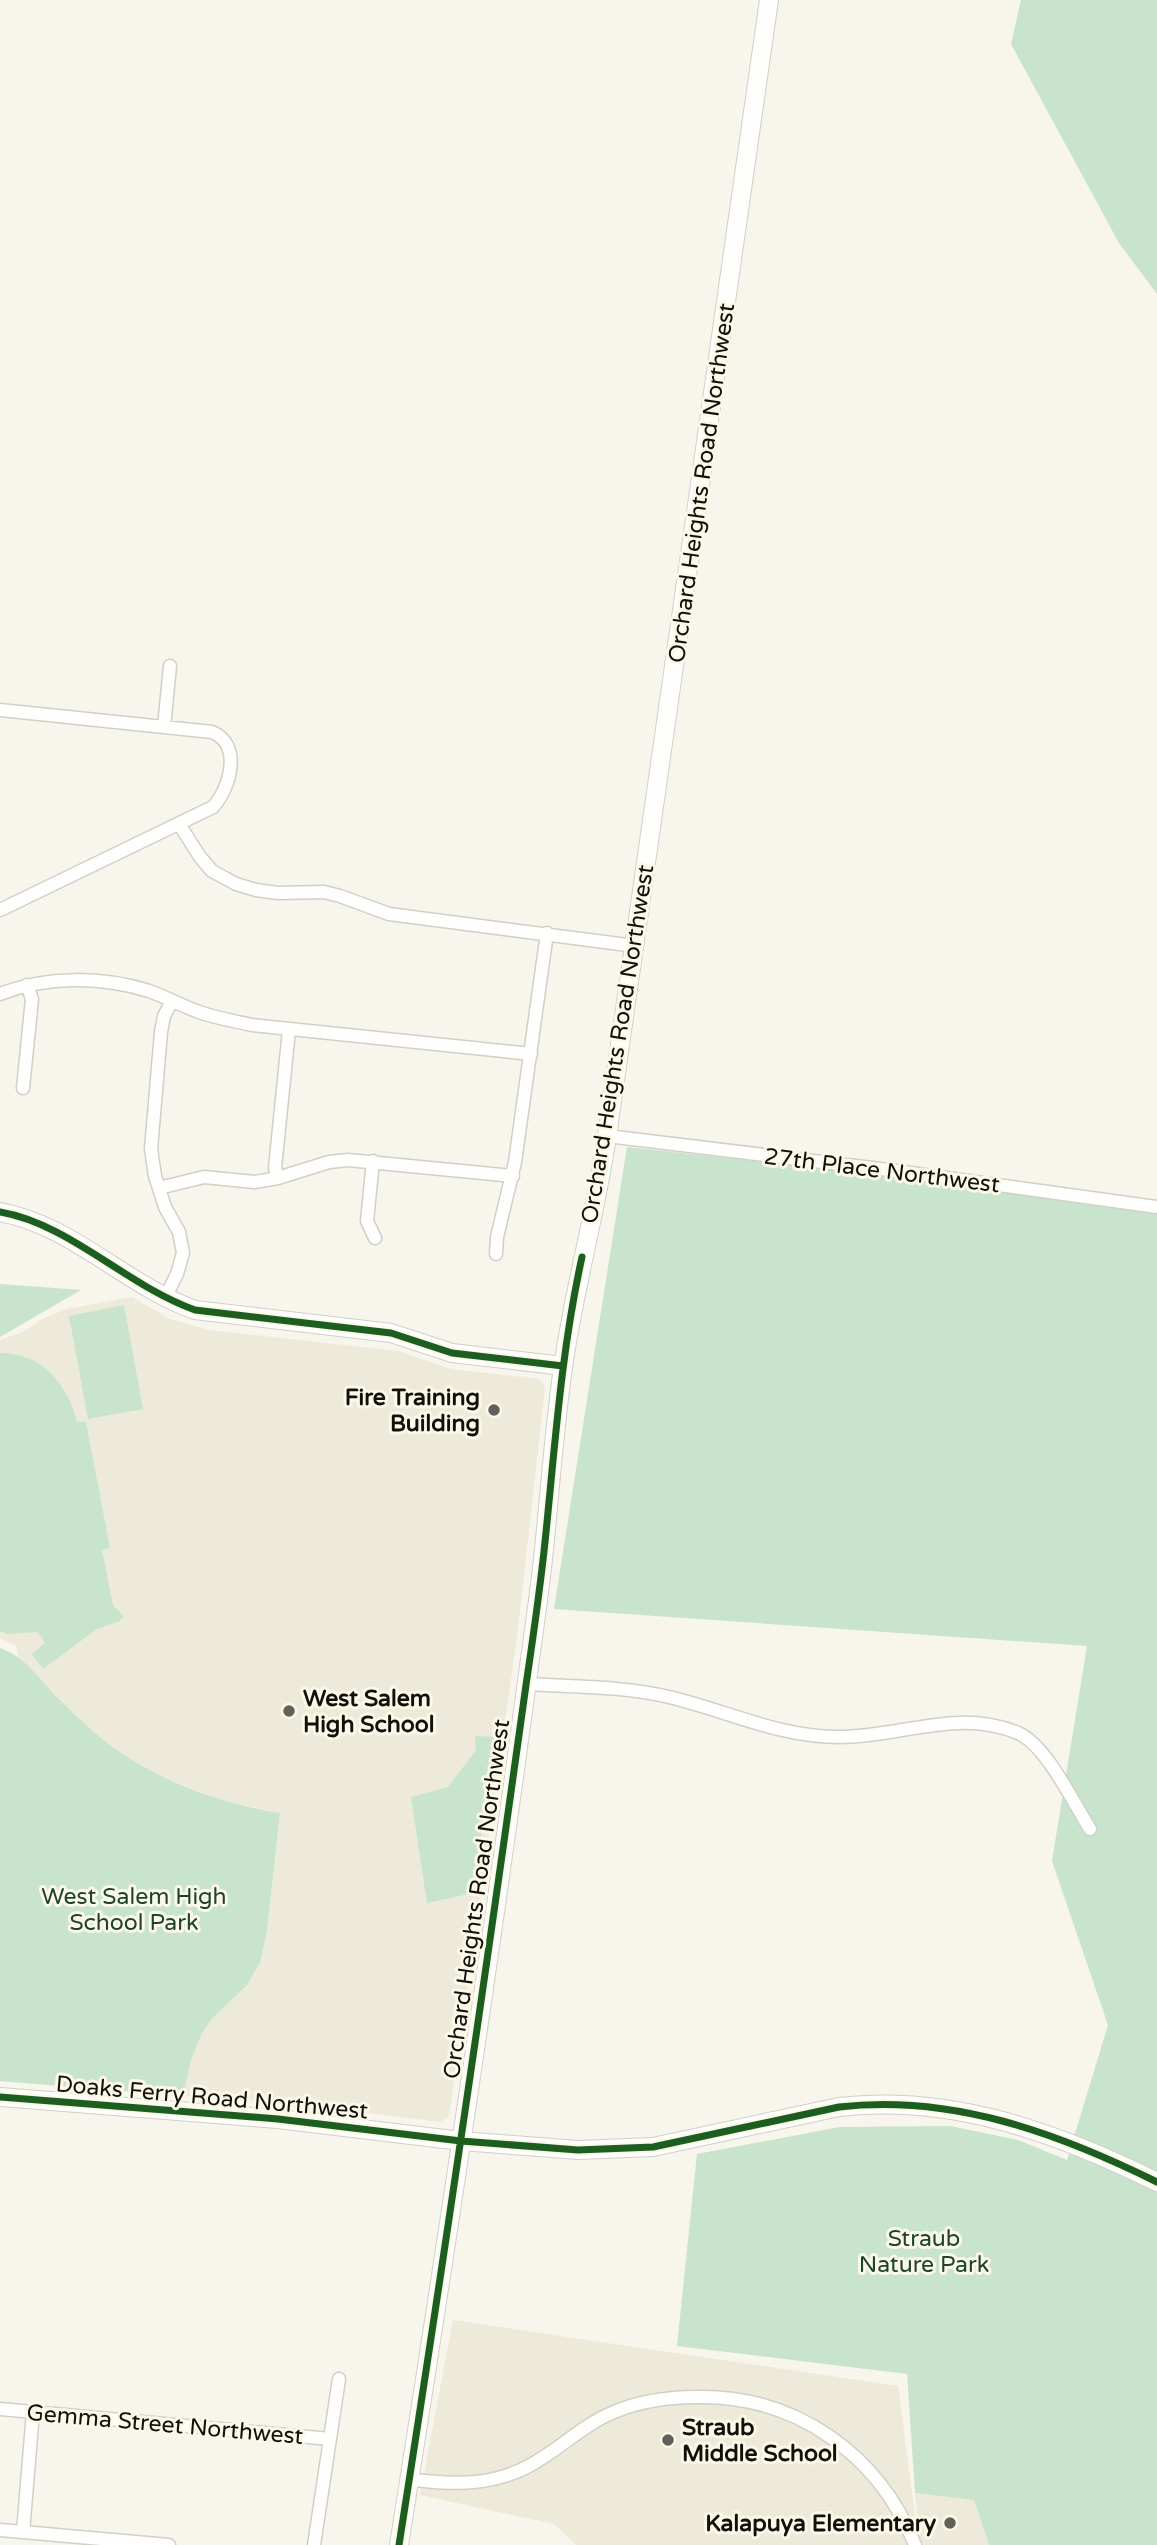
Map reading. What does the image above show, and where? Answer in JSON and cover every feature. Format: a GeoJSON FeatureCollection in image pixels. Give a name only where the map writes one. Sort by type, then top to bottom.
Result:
{"type":"FeatureCollection","features":[{"type":"Feature","properties":{"kind":"street","name":"Orchard Heights Road Northwest"},"geometry":{"type":"LineString","coordinates":[[399,2545],[527,1684],[563,1366],[573,1299],[598,1191],[607,1136],[769,0]]}},
{"type":"Feature","properties":{"kind":"street"},"geometry":{"type":"LineString","coordinates":[[164,727],[170,666]]}},
{"type":"Feature","properties":{"kind":"street"},"geometry":{"type":"LineString","coordinates":[[0,710],[212,732],[221,736],[229,745],[231,754],[228,783],[222,797],[213,807],[0,910]]}},
{"type":"Feature","properties":{"kind":"street"},"geometry":{"type":"LineString","coordinates":[[180,824],[212,871],[256,891],[324,892],[389,914],[635,946]]}},
{"type":"Feature","properties":{"kind":"street"},"geometry":{"type":"LineString","coordinates":[[496,1254],[497,1237],[513,1176],[547,933]]}},
{"type":"Feature","properties":{"kind":"street"},"geometry":{"type":"LineString","coordinates":[[0,994],[27,985],[82,980],[110,982],[150,992],[219,1018],[289,1030],[531,1054]]}},
{"type":"Feature","properties":{"kind":"street"},"geometry":{"type":"LineString","coordinates":[[23,1088],[32,999],[27,985]]}},
{"type":"Feature","properties":{"kind":"street"},"geometry":{"type":"LineString","coordinates":[[164,1298],[177,1274],[183,1253],[179,1232],[165,1207],[159,1188],[151,1149],[161,1032],[164,1016],[172,1001]]}},
{"type":"Feature","properties":{"kind":"street"},"geometry":{"type":"LineString","coordinates":[[278,1178],[275,1168],[289,1030]]}},
{"type":"Feature","properties":{"kind":"street","name":"27th Place Northwest"},"geometry":{"type":"LineString","coordinates":[[607,1136],[1157,1206]]}},
{"type":"Feature","properties":{"kind":"street"},"geometry":{"type":"LineString","coordinates":[[159,1188],[204,1177],[254,1182],[278,1178],[328,1162],[348,1160],[513,1176]]}},
{"type":"Feature","properties":{"kind":"street"},"geometry":{"type":"LineString","coordinates":[[373,1161],[367,1221],[375,1238]]}},
{"type":"Feature","properties":{"kind":"street"},"geometry":{"type":"LineString","coordinates":[[0,1212],[22,1217],[53,1230],[164,1298],[208,1313],[391,1334],[452,1353],[563,1366]]}},
{"type":"Feature","properties":{"kind":"street"},"geometry":{"type":"LineString","coordinates":[[527,1684],[648,1693],[704,1707],[750,1723],[813,1735],[853,1736],[950,1723],[993,1724],[1031,1740],[1042,1751],[1090,1829]]}},
{"type":"Feature","properties":{"kind":"street","name":"Doaks Ferry Road Northwest"},"geometry":{"type":"LineString","coordinates":[[0,2097],[278,2119],[461,2141],[578,2150],[639,2148],[698,2139],[839,2107],[925,2106],[965,2112],[1047,2133],[1157,2182]]}},
{"type":"Feature","properties":{"kind":"street"},"geometry":{"type":"LineString","coordinates":[[314,2545],[339,2379]]}},
{"type":"Feature","properties":{"kind":"street"},"geometry":{"type":"LineString","coordinates":[[409,2479],[452,2484],[488,2481],[525,2469],[586,2426],[613,2412],[637,2404],[716,2396],[777,2409],[814,2425],[854,2454],[886,2489],[908,2525],[915,2545]]}},
{"type":"Feature","properties":{"kind":"street","name":"Gemma Street Northwest"},"geometry":{"type":"LineString","coordinates":[[0,2409],[330,2439]]}},
{"type":"Feature","properties":{"kind":"street"},"geometry":{"type":"LineString","coordinates":[[23,2532],[33,2412]]}},
{"type":"Feature","properties":{"kind":"street"},"geometry":{"type":"LineString","coordinates":[[0,2530],[169,2545]]}},
{"type":"Feature","properties":{"kind":"shaded area","name":"West Salem High School"},"geometry":{"type":"Polygon","coordinates":[[[132,1297],[170,1319],[209,1330],[398,1351],[451,1369],[538,1379],[545,1388],[517,1637],[449,2116],[440,2122],[297,2104],[183,2096],[191,2060],[202,2033],[212,2019],[247,1985],[260,1963],[267,1931],[280,1813],[228,1802],[154,1773],[96,1734],[18,1656],[16,1646],[0,1638],[0,1340],[23,1332],[42,1319],[67,1309],[132,1297]]]}},
{"type":"Feature","properties":{"kind":"shaded area","name":"Straub Middle School"},"geometry":{"type":"Polygon","coordinates":[[[453,2320],[898,2386],[919,2545],[576,2545],[554,2524],[420,2495],[453,2320]]]}},
{"type":"Feature","properties":{"kind":"shaded area","name":"Kalapuya Elementary"},"geometry":{"type":"Polygon","coordinates":[[[915,2493],[974,2500],[989,2545],[921,2545],[915,2493]]]}},
{"type":"Feature","properties":{"kind":"green space"},"geometry":{"type":"Polygon","coordinates":[[[1021,0],[1157,0],[1157,294],[1119,243],[1011,44],[1021,0]]]}},
{"type":"Feature","properties":{"kind":"green space","name":"Straub Nature Park"},"geometry":{"type":"Polygon","coordinates":[[[627,1147],[1157,1205],[1157,2545],[989,2545],[974,2500],[915,2493],[907,2374],[677,2346],[697,2154],[840,2127],[950,2126],[1018,2140],[1067,2160],[1108,2025],[1052,1861],[1087,1646],[554,1609],[627,1147]]]}},
{"type":"Feature","properties":{"kind":"green space"},"geometry":{"type":"Polygon","coordinates":[[[0,1284],[81,1290],[0,1337],[0,1284]]]}},
{"type":"Feature","properties":{"kind":"green space"},"geometry":{"type":"Polygon","coordinates":[[[124,1305],[143,1409],[88,1419],[69,1316],[124,1305]]]}},
{"type":"Feature","properties":{"kind":"green space"},"geometry":{"type":"Polygon","coordinates":[[[0,1353],[28,1358],[51,1373],[67,1395],[77,1422],[86,1422],[110,1548],[102,1550],[113,1605],[124,1617],[118,1622],[97,1629],[43,1669],[32,1654],[45,1643],[38,1632],[7,1634],[0,1631],[0,1353]]]}},
{"type":"Feature","properties":{"kind":"green space","name":"West Salem High School Park"},"geometry":{"type":"Polygon","coordinates":[[[0,1648],[17,1656],[95,1733],[137,1763],[206,1794],[280,1813],[267,1931],[260,1963],[247,1985],[212,2019],[202,2033],[191,2060],[183,2096],[0,2081],[0,1648]]]}},
{"type":"Feature","properties":{"kind":"green space"},"geometry":{"type":"Polygon","coordinates":[[[475,1736],[495,1737],[473,1893],[427,1903],[411,1797],[448,1787],[476,1750],[475,1736]]]}},
{"type":"Feature","properties":{"kind":"cycle path"},"geometry":{"type":"LineString","coordinates":[[0,1212],[50,1229],[146,1286],[195,1310],[391,1333],[452,1353],[563,1366]]}},
{"type":"Feature","properties":{"kind":"cycle path"},"geometry":{"type":"LineString","coordinates":[[399,2545],[534,1632],[564,1364],[582,1257]]}},
{"type":"Feature","properties":{"kind":"cycle path"},"geometry":{"type":"LineString","coordinates":[[0,2097],[278,2119],[461,2141],[578,2150],[653,2147],[839,2107],[881,2104],[922,2106],[963,2112],[1043,2133],[1157,2182]]}},
{"type":"Feature","properties":{"kind":"place","name":"Fire Training Building"},"geometry":{"type":"Point","coordinates":[494,1410]}},
{"type":"Feature","properties":{"kind":"place","name":"West Salem High School"},"geometry":{"type":"Point","coordinates":[289,1711]}},
{"type":"Feature","properties":{"kind":"place","name":"Straub Middle School"},"geometry":{"type":"Point","coordinates":[668,2440]}},
{"type":"Feature","properties":{"kind":"place","name":"Kalapuya Elementary"},"geometry":{"type":"Point","coordinates":[950,2523]}}]}
